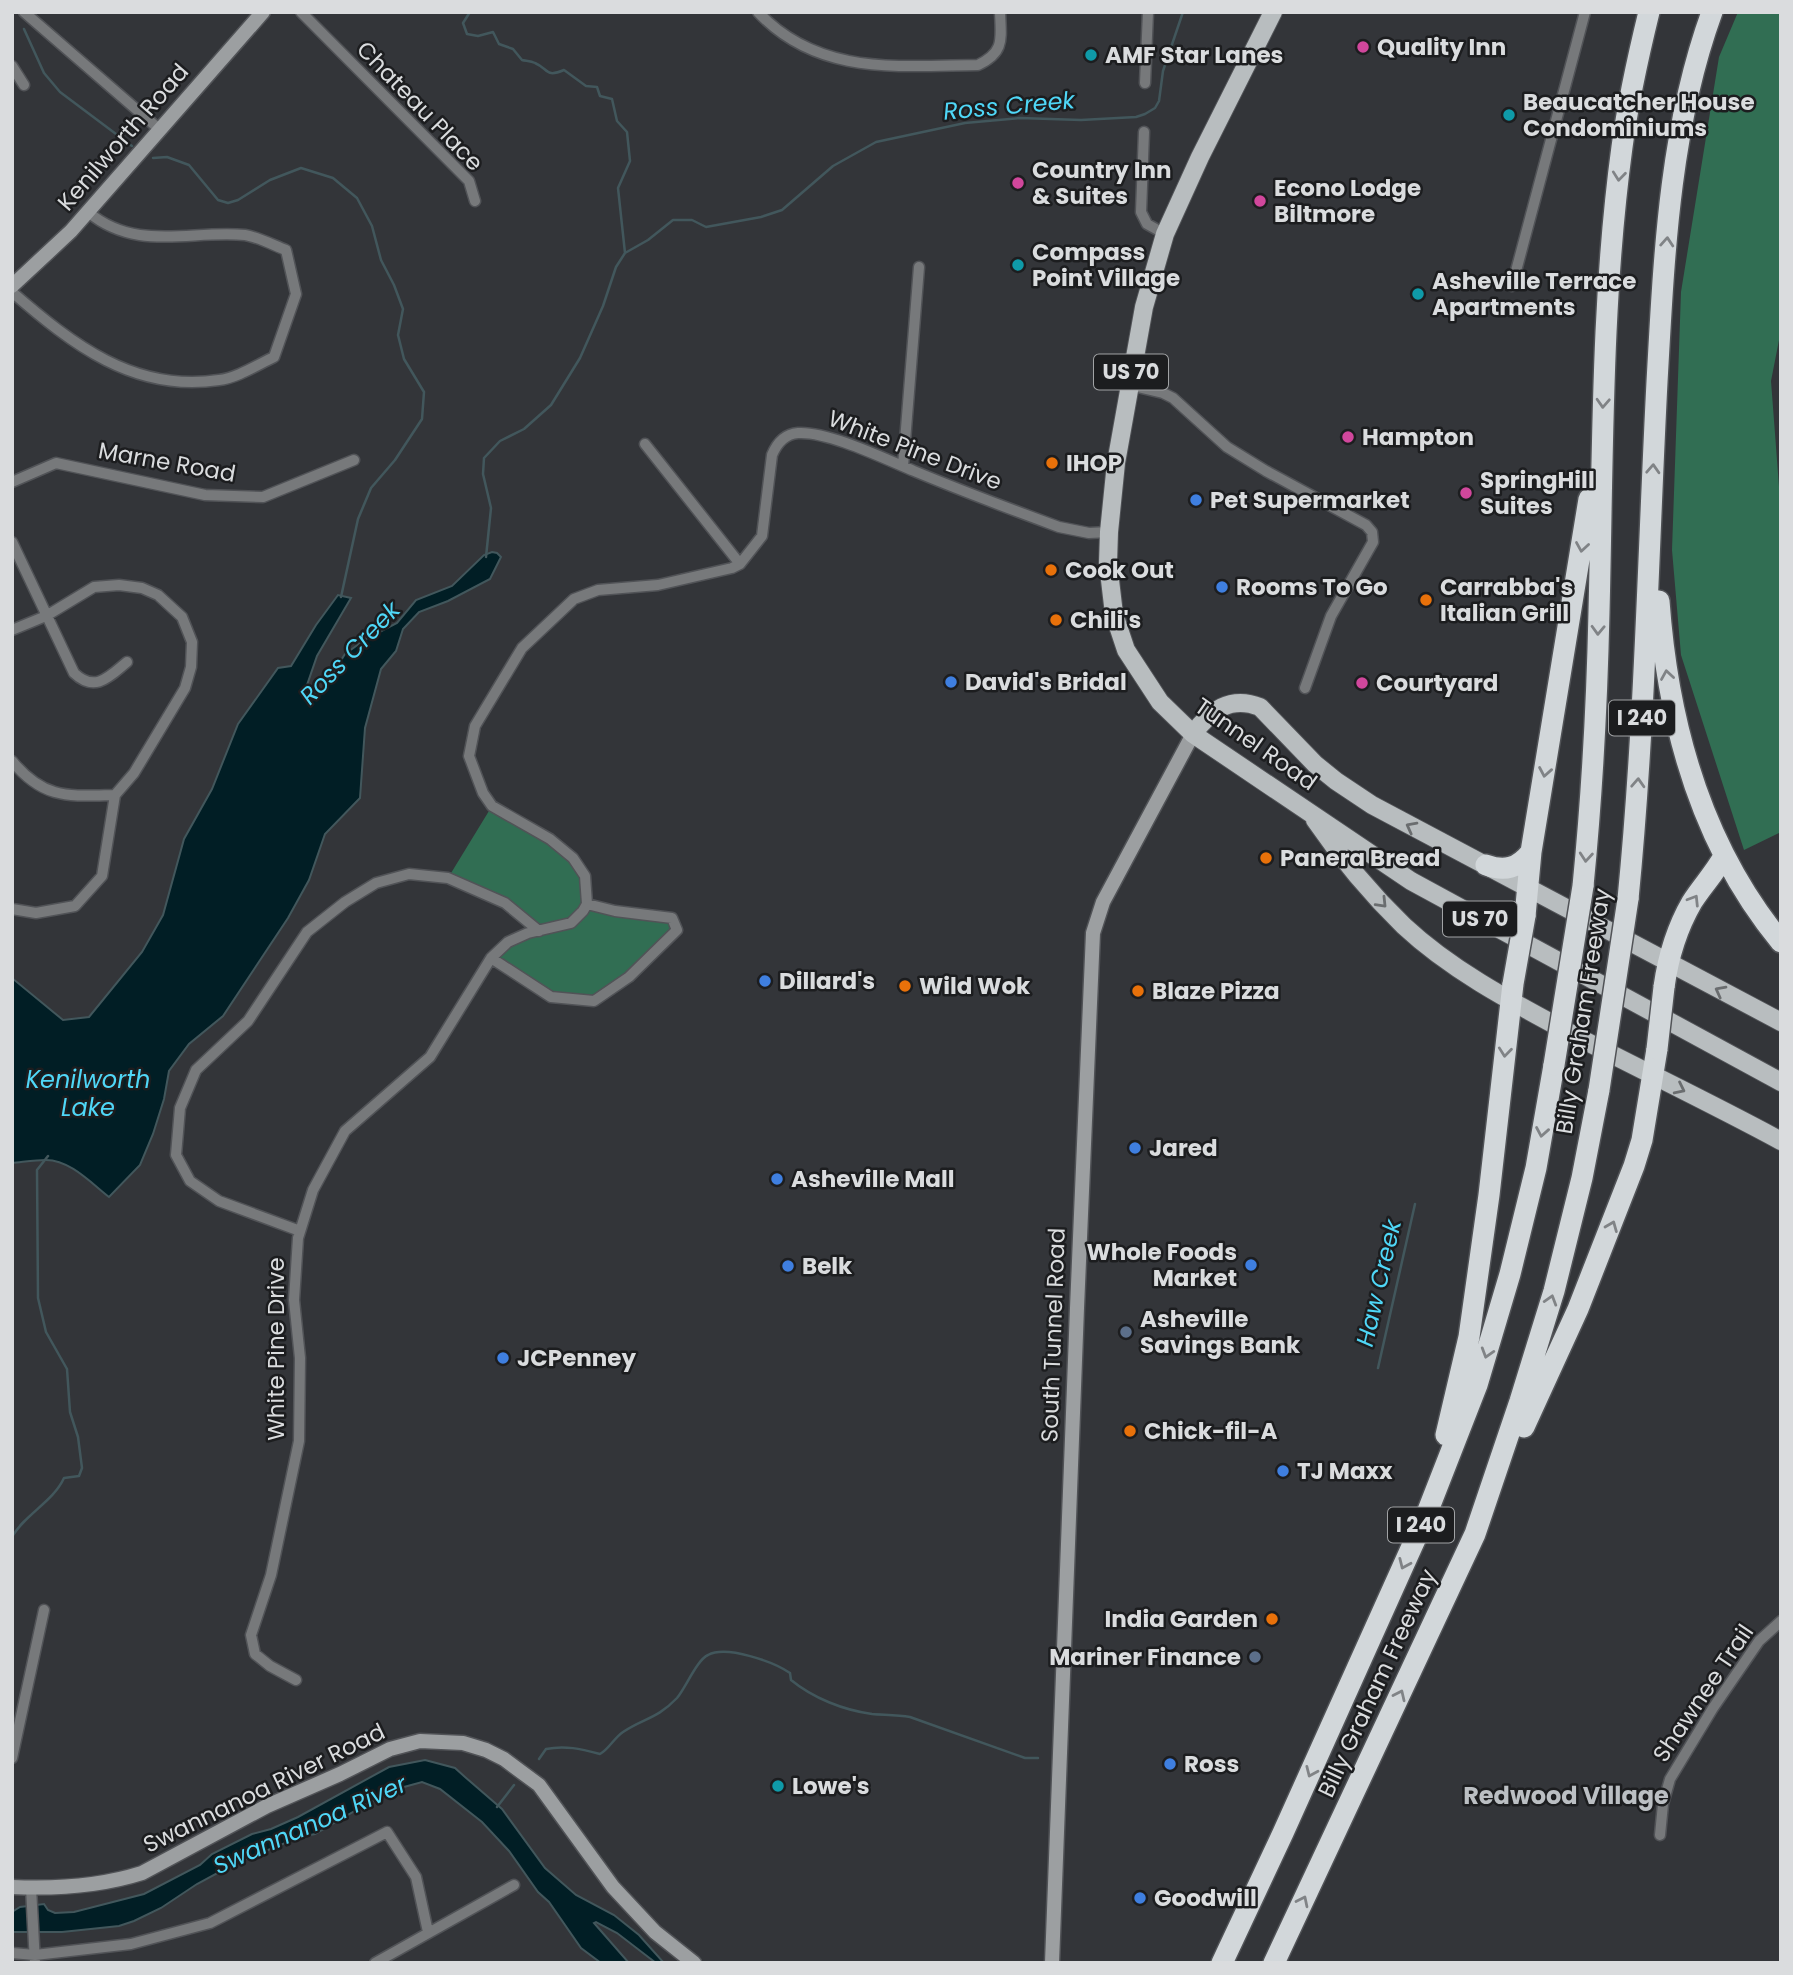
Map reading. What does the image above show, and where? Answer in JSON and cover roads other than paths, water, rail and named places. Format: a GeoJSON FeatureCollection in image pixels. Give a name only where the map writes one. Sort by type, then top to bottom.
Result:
{"type":"FeatureCollection","features":[{"type":"Feature","properties":{"kind":"highway","name":"Billy Graham Freeway"},"geometry":{"type":"LineString","coordinates":[[1222,1963],[1289,1821],[1427,1513],[1477,1385],[1510,1274],[1536,1168],[1583,886],[1594,748],[1601,457],[1614,224],[1622,147],[1648,12]]}},
{"type":"Feature","properties":{"kind":"highway","name":"Billy Graham Freeway"},"geometry":{"type":"LineString","coordinates":[[1274,1963],[1475,1534],[1554,1292],[1582,1178],[1599,1090],[1628,899],[1637,810],[1663,284],[1676,157],[1689,92],[1712,12]]}},
{"type":"Feature","properties":{"kind":"highway"},"geometry":{"type":"LineString","coordinates":[[1427,1513],[1469,1337],[1489,1195],[1512,993],[1525,916],[1531,852],[1561,683],[1593,471],[1601,457]]}},
{"type":"Feature","properties":{"kind":"highway"},"geometry":{"type":"LineString","coordinates":[[1649,537],[1657,579],[1665,666],[1672,708],[1694,786],[1724,856],[1759,915],[1781,942]]}},
{"type":"Feature","properties":{"kind":"highway"},"geometry":{"type":"LineString","coordinates":[[1486,865],[1508,869],[1522,863],[1531,852]]}},
{"type":"Feature","properties":{"kind":"highway"},"geometry":{"type":"LineString","coordinates":[[1475,1534],[1578,1310],[1625,1194],[1642,1140],[1654,1077],[1668,963],[1687,912],[1724,856]]}},
{"type":"Feature","properties":{"kind":"main road","name":"Kenilworth Road"},"geometry":{"type":"LineString","coordinates":[[12,286],[46,257],[88,212],[263,12]]}},
{"type":"Feature","properties":{"kind":"main road","name":"Tunnel Road"},"geometry":{"type":"LineString","coordinates":[[1273,12],[1165,233],[1144,307],[1116,464],[1109,532],[1108,563],[1114,614],[1126,650],[1160,702],[1193,734],[1411,881],[1781,1082]]}},
{"type":"Feature","properties":{"kind":"main road"},"geometry":{"type":"LineString","coordinates":[[1193,734],[1212,712],[1227,703],[1260,706],[1298,748],[1335,781],[1372,806],[1781,1022]]}},
{"type":"Feature","properties":{"kind":"main road","name":"South Tunnel Road"},"geometry":{"type":"LineString","coordinates":[[1052,1963],[1093,933],[1103,902],[1193,734]]}},
{"type":"Feature","properties":{"kind":"main road"},"geometry":{"type":"LineString","coordinates":[[1310,811],[1346,862],[1405,927],[1440,954],[1654,1077],[1781,1141]]}},
{"type":"Feature","properties":{"kind":"main road","name":"Swannanoa River Road"},"geometry":{"type":"LineString","coordinates":[[12,1886],[30,1888],[101,1883],[142,1873],[267,1806],[390,1749],[420,1741],[463,1743],[486,1749],[539,1785],[613,1887],[655,1932],[694,1963]]}},
{"type":"Feature","properties":{"kind":"street"},"geometry":{"type":"LineString","coordinates":[[24,12],[159,130]]}},
{"type":"Feature","properties":{"kind":"street","name":"Chateau Place"},"geometry":{"type":"LineString","coordinates":[[301,12],[469,181],[475,201]]}},
{"type":"Feature","properties":{"kind":"street"},"geometry":{"type":"LineString","coordinates":[[758,12],[769,25],[810,51],[836,59],[883,67],[978,65],[999,51],[1000,12]]}},
{"type":"Feature","properties":{"kind":"street"},"geometry":{"type":"LineString","coordinates":[[1145,83],[1148,12]]}},
{"type":"Feature","properties":{"kind":"street"},"geometry":{"type":"LineString","coordinates":[[1512,286],[1585,12]]}},
{"type":"Feature","properties":{"kind":"street"},"geometry":{"type":"LineString","coordinates":[[12,66],[24,85]]}},
{"type":"Feature","properties":{"kind":"street"},"geometry":{"type":"LineString","coordinates":[[1144,132],[1142,219],[1165,233]]}},
{"type":"Feature","properties":{"kind":"street"},"geometry":{"type":"LineString","coordinates":[[12,292],[81,348],[112,364],[160,380],[222,380],[274,357],[296,294],[286,250],[247,235],[158,236],[123,233],[109,228],[88,212]]}},
{"type":"Feature","properties":{"kind":"street"},"geometry":{"type":"LineString","coordinates":[[903,466],[919,267]]}},
{"type":"Feature","properties":{"kind":"street"},"geometry":{"type":"LineString","coordinates":[[1129,385],[1173,398],[1227,447],[1366,525],[1373,532],[1373,541],[1331,616],[1305,688]]}},
{"type":"Feature","properties":{"kind":"street","name":"White Pine Drive"},"geometry":{"type":"LineString","coordinates":[[740,564],[762,536],[772,455],[776,445],[786,436],[796,433],[814,433],[1059,527],[1089,533],[1109,532]]}},
{"type":"Feature","properties":{"kind":"street"},"geometry":{"type":"LineString","coordinates":[[491,958],[551,997],[594,1001],[629,977],[677,930],[672,918],[615,911],[587,904],[585,876],[573,858],[550,839],[492,806],[482,793],[469,756],[475,726],[522,648],[573,599],[598,590],[658,585],[740,564],[645,444]]}},
{"type":"Feature","properties":{"kind":"street","name":"Marne Road"},"geometry":{"type":"LineString","coordinates":[[12,482],[56,463],[205,495],[262,498],[354,460]]}},
{"type":"Feature","properties":{"kind":"street"},"geometry":{"type":"LineString","coordinates":[[12,542],[74,673],[82,681],[93,684],[110,676],[127,662]]}},
{"type":"Feature","properties":{"kind":"street"},"geometry":{"type":"LineString","coordinates":[[12,629],[46,616],[94,587],[119,585],[142,588],[158,596],[182,617],[192,642],[191,667],[186,688],[134,773],[115,795],[102,876],[75,906],[36,913],[12,909]]}},
{"type":"Feature","properties":{"kind":"street"},"geometry":{"type":"LineString","coordinates":[[12,761],[42,788],[64,796],[115,795]]}},
{"type":"Feature","properties":{"kind":"street"},"geometry":{"type":"LineString","coordinates":[[300,1231],[219,1201],[190,1181],[176,1155],[180,1108],[196,1070],[248,1021],[307,932],[345,902],[376,883],[410,874],[448,878],[505,903],[539,931]]}},
{"type":"Feature","properties":{"kind":"street","name":"White Pine Drive"},"geometry":{"type":"LineString","coordinates":[[296,1680],[270,1666],[255,1654],[251,1636],[271,1575],[299,1441],[300,1358],[294,1300],[300,1231],[313,1189],[345,1131],[430,1057],[491,958],[508,942],[571,923],[587,904]]}},
{"type":"Feature","properties":{"kind":"street"},"geometry":{"type":"LineString","coordinates":[[12,1758],[44,1610]]}},
{"type":"Feature","properties":{"kind":"street","name":"Shawnee Trail"},"geometry":{"type":"LineString","coordinates":[[1660,1835],[1663,1804],[1670,1779],[1713,1708],[1759,1641],[1781,1621]]}},
{"type":"Feature","properties":{"kind":"street"},"geometry":{"type":"LineString","coordinates":[[12,1954],[35,1959],[131,1944],[210,1923],[387,1832],[416,1877],[428,1932]]}},
{"type":"Feature","properties":{"kind":"street"},"geometry":{"type":"LineString","coordinates":[[375,1963],[514,1885]]}},
{"type":"Feature","properties":{"kind":"street"},"geometry":{"type":"LineString","coordinates":[[30,1888],[35,1959]]}},
{"type":"Feature","properties":{"kind":"water","name":"Kenilworth Lake"},"geometry":{"type":"Polygon","coordinates":[[[492,552],[501,557],[490,579],[448,601],[419,612],[403,629],[396,651],[381,669],[365,728],[360,798],[325,834],[309,880],[288,918],[223,1016],[189,1044],[169,1071],[164,1099],[140,1165],[109,1197],[80,1173],[55,1161],[12,1163],[12,978],[63,1020],[89,1017],[142,952],[163,915],[184,839],[212,789],[238,724],[278,668],[291,666],[338,595],[351,598],[317,656],[306,688],[318,697],[345,654],[366,639],[397,623],[416,600],[452,586],[484,555],[492,552]]]}},
{"type":"Feature","properties":{"kind":"water","name":"Swannanoa River"},"geometry":{"type":"Polygon","coordinates":[[[425,1760],[455,1768],[502,1809],[545,1868],[576,1895],[614,1915],[639,1935],[664,1963],[656,1963],[617,1933],[596,1922],[594,1923],[629,1963],[601,1963],[581,1948],[509,1851],[482,1822],[440,1789],[422,1782],[372,1801],[315,1834],[300,1837],[236,1863],[134,1921],[119,1926],[62,1932],[12,1932],[12,1912],[20,1907],[44,1904],[48,1910],[55,1913],[74,1912],[144,1894],[200,1865],[212,1854],[252,1834],[298,1817],[389,1767],[425,1760]]]}},
{"type":"Feature","properties":{"kind":"waterway"},"geometry":{"type":"LineString","coordinates":[[470,12],[463,23],[467,34],[478,36],[493,32],[499,44],[513,49],[522,60],[535,63],[550,73],[564,70],[586,86],[597,87],[600,96],[612,99],[617,121],[627,132],[630,161],[618,188],[625,253]]}},
{"type":"Feature","properties":{"kind":"waterway","name":"Ross Creek"},"geometry":{"type":"LineString","coordinates":[[486,557],[491,508],[483,474],[484,458],[500,441],[524,429],[551,405],[580,358],[603,306],[616,267],[625,253],[648,240],[673,220],[692,220],[706,227],[761,217],[782,210],[833,166],[876,142],[965,123],[1020,118],[1081,120],[1136,117],[1145,114],[1155,108],[1159,101],[1163,71],[1183,12]]}},
{"type":"Feature","properties":{"kind":"waterway"},"geometry":{"type":"LineString","coordinates":[[24,29],[44,73],[60,92],[132,146]]}},
{"type":"Feature","properties":{"kind":"waterway"},"geometry":{"type":"LineString","coordinates":[[153,158],[167,157],[189,165],[218,200],[228,203],[238,200],[270,180],[301,168],[333,178],[357,198],[372,226],[381,260],[403,309],[398,335],[404,359],[424,392],[422,419],[395,460],[371,488],[358,519],[341,597]]}},
{"type":"Feature","properties":{"kind":"waterway","name":"Ross Creek"},"geometry":{"type":"LineString","coordinates":[[12,1537],[24,1521],[53,1494],[64,1478],[79,1476],[82,1468],[78,1437],[70,1412],[67,1369],[46,1332],[38,1298],[37,1170],[48,1156]]}},
{"type":"Feature","properties":{"kind":"waterway","name":"Haw Creek"},"geometry":{"type":"LineString","coordinates":[[1378,1368],[1415,1204]]}},
{"type":"Feature","properties":{"kind":"waterway","name":"Haw Creek"},"geometry":{"type":"LineString","coordinates":[[539,1759],[546,1749],[560,1747],[600,1754],[623,1732],[670,1705],[704,1658],[716,1652],[750,1656],[783,1669],[790,1673],[791,1680],[819,1698],[850,1710],[910,1717],[1025,1758],[1038,1758]]}},
{"type":"Feature","properties":{"kind":"waterway","name":"Haw Creek"},"geometry":{"type":"LineString","coordinates":[[497,1807],[514,1785]]}},
{"type":"Feature","properties":{"kind":"place","name":"Quality Inn"},"geometry":{"type":"Point","coordinates":[1363,47]}},
{"type":"Feature","properties":{"kind":"place","name":"AMF Star Lanes"},"geometry":{"type":"Point","coordinates":[1091,55]}},
{"type":"Feature","properties":{"kind":"place","name":"Beaucatcher House Condominiums"},"geometry":{"type":"Point","coordinates":[1509,115]}},
{"type":"Feature","properties":{"kind":"place","name":"Country Inn & Suites"},"geometry":{"type":"Point","coordinates":[1018,183]}},
{"type":"Feature","properties":{"kind":"place","name":"Econo Lodge Biltmore"},"geometry":{"type":"Point","coordinates":[1260,201]}},
{"type":"Feature","properties":{"kind":"place","name":"Compass Point Village"},"geometry":{"type":"Point","coordinates":[1018,265]}},
{"type":"Feature","properties":{"kind":"place","name":"Asheville Terrace Apartments"},"geometry":{"type":"Point","coordinates":[1418,294]}},
{"type":"Feature","properties":{"kind":"place","name":"Hampton"},"geometry":{"type":"Point","coordinates":[1348,437]}},
{"type":"Feature","properties":{"kind":"place","name":"IHOP"},"geometry":{"type":"Point","coordinates":[1052,463]}},
{"type":"Feature","properties":{"kind":"place","name":"SpringHill Suites"},"geometry":{"type":"Point","coordinates":[1466,493]}},
{"type":"Feature","properties":{"kind":"place","name":"Pet Supermarket"},"geometry":{"type":"Point","coordinates":[1196,500]}},
{"type":"Feature","properties":{"kind":"place","name":"Cook Out"},"geometry":{"type":"Point","coordinates":[1051,570]}},
{"type":"Feature","properties":{"kind":"place","name":"Rooms To Go"},"geometry":{"type":"Point","coordinates":[1222,587]}},
{"type":"Feature","properties":{"kind":"place","name":"Carrabba's Italian Grill"},"geometry":{"type":"Point","coordinates":[1426,600]}},
{"type":"Feature","properties":{"kind":"place","name":"Chili's"},"geometry":{"type":"Point","coordinates":[1056,620]}},
{"type":"Feature","properties":{"kind":"place","name":"David's Bridal"},"geometry":{"type":"Point","coordinates":[951,682]}},
{"type":"Feature","properties":{"kind":"place","name":"Courtyard"},"geometry":{"type":"Point","coordinates":[1362,683]}},
{"type":"Feature","properties":{"kind":"place","name":"Panera Bread"},"geometry":{"type":"Point","coordinates":[1266,858]}},
{"type":"Feature","properties":{"kind":"place","name":"Dillard's"},"geometry":{"type":"Point","coordinates":[765,981]}},
{"type":"Feature","properties":{"kind":"place","name":"Wild Wok"},"geometry":{"type":"Point","coordinates":[905,986]}},
{"type":"Feature","properties":{"kind":"place","name":"Blaze Pizza"},"geometry":{"type":"Point","coordinates":[1138,991]}},
{"type":"Feature","properties":{"kind":"place","name":"Jared"},"geometry":{"type":"Point","coordinates":[1135,1148]}},
{"type":"Feature","properties":{"kind":"place","name":"Asheville Mall"},"geometry":{"type":"Point","coordinates":[777,1179]}},
{"type":"Feature","properties":{"kind":"place","name":"Whole Foods Market"},"geometry":{"type":"Point","coordinates":[1251,1265]}},
{"type":"Feature","properties":{"kind":"place","name":"Belk"},"geometry":{"type":"Point","coordinates":[788,1266]}},
{"type":"Feature","properties":{"kind":"place","name":"Asheville Savings Bank"},"geometry":{"type":"Point","coordinates":[1126,1332]}},
{"type":"Feature","properties":{"kind":"place","name":"JCPenney"},"geometry":{"type":"Point","coordinates":[503,1358]}},
{"type":"Feature","properties":{"kind":"place","name":"Chick-fil-A"},"geometry":{"type":"Point","coordinates":[1130,1431]}},
{"type":"Feature","properties":{"kind":"place","name":"TJ Maxx"},"geometry":{"type":"Point","coordinates":[1283,1471]}},
{"type":"Feature","properties":{"kind":"place","name":"India Garden"},"geometry":{"type":"Point","coordinates":[1272,1619]}},
{"type":"Feature","properties":{"kind":"place","name":"Mariner Finance"},"geometry":{"type":"Point","coordinates":[1255,1657]}},
{"type":"Feature","properties":{"kind":"place","name":"Ross"},"geometry":{"type":"Point","coordinates":[1170,1764]}},
{"type":"Feature","properties":{"kind":"place","name":"Lowe's"},"geometry":{"type":"Point","coordinates":[778,1786]}},
{"type":"Feature","properties":{"kind":"place","name":"Goodwill"},"geometry":{"type":"Point","coordinates":[1140,1898]}},
{"type":"Feature","properties":{"kind":"district","name":"Redwood Village"},"geometry":{"type":"Point","coordinates":[1566,1796]}}]}
